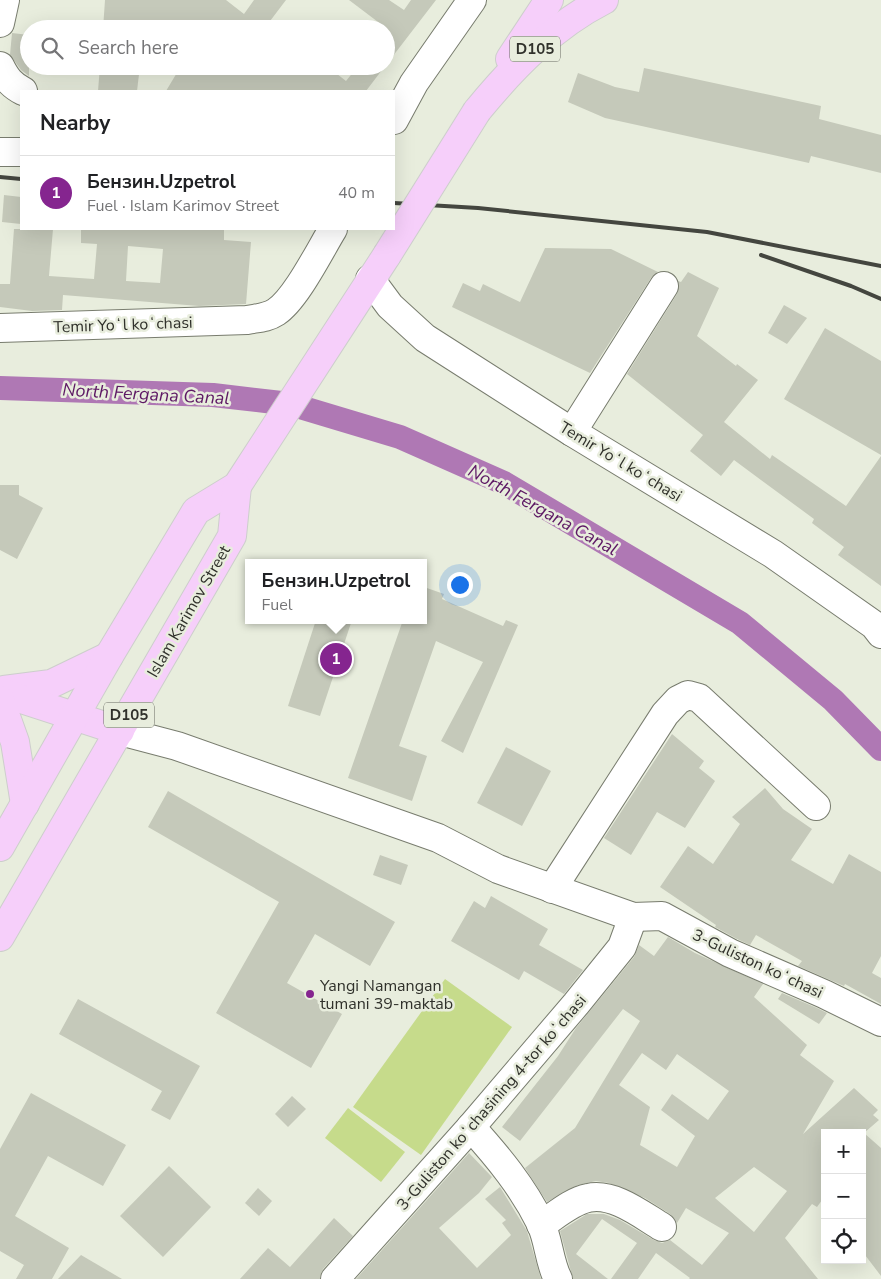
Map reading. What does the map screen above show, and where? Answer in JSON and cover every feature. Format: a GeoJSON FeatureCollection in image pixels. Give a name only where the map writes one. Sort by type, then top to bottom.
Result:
{"type":"FeatureCollection","features":[{"type":"Feature","properties":{"kind":"main road","name":"D105"},"geometry":{"type":"LineString","coordinates":[[477,111],[534,20],[549,0]]}},
{"type":"Feature","properties":{"kind":"main road","name":"D105"},"geometry":{"type":"LineString","coordinates":[[477,111],[512,68],[542,42],[604,0]]}},
{"type":"Feature","properties":{"kind":"main road","name":"Islam Karimov Street"},"geometry":{"type":"LineString","coordinates":[[0,848],[109,656],[196,511],[236,486],[387,255],[477,111]]}},
{"type":"Feature","properties":{"kind":"main road","name":"Islam Karimov Street"},"geometry":{"type":"LineString","coordinates":[[0,937],[232,536],[236,486]]}},
{"type":"Feature","properties":{"kind":"main road"},"geometry":{"type":"LineString","coordinates":[[0,692],[51,684],[109,656]]}},
{"type":"Feature","properties":{"kind":"main road"},"geometry":{"type":"LineString","coordinates":[[0,692],[120,731]]}},
{"type":"Feature","properties":{"kind":"main road"},"geometry":{"type":"LineString","coordinates":[[0,700],[15,742],[25,804]]}},
{"type":"Feature","properties":{"kind":"street"},"geometry":{"type":"LineString","coordinates":[[0,23],[5,0]]}},
{"type":"Feature","properties":{"kind":"street"},"geometry":{"type":"LineString","coordinates":[[395,118],[414,83],[472,0]]}},
{"type":"Feature","properties":{"kind":"street"},"geometry":{"type":"LineString","coordinates":[[0,66],[6,78],[14,87],[21,90]]}},
{"type":"Feature","properties":{"kind":"street"},"geometry":{"type":"LineString","coordinates":[[0,152],[20,152]]}},
{"type":"Feature","properties":{"kind":"street","name":"Temir Yoʻl koʻchasi"},"geometry":{"type":"LineString","coordinates":[[0,328],[247,320],[265,317],[285,305],[332,230]]}},
{"type":"Feature","properties":{"kind":"street","name":"Temir Yoʻl koʻchasi"},"geometry":{"type":"LineString","coordinates":[[370,279],[390,306],[425,338],[572,432],[773,554],[874,625],[881,634]]}},
{"type":"Feature","properties":{"kind":"street"},"geometry":{"type":"LineString","coordinates":[[572,432],[664,286]]}},
{"type":"Feature","properties":{"kind":"street"},"geometry":{"type":"LineString","coordinates":[[552,889],[664,714],[678,700],[688,695],[699,698],[816,806]]}},
{"type":"Feature","properties":{"kind":"street"},"geometry":{"type":"LineString","coordinates":[[120,731],[177,746],[438,838],[498,869],[634,917]]}},
{"type":"Feature","properties":{"kind":"street","name":"3-Guliston koʻchasi"},"geometry":{"type":"LineString","coordinates":[[634,917],[662,916],[730,953],[824,994],[881,1022]]}},
{"type":"Feature","properties":{"kind":"street","name":"3-Guliston koʻchasining 4-tor koʻchasi"},"geometry":{"type":"LineString","coordinates":[[335,1279],[472,1127],[622,948],[634,917]]}},
{"type":"Feature","properties":{"kind":"street"},"geometry":{"type":"LineString","coordinates":[[472,1127],[503,1164],[524,1194],[541,1225],[558,1279]]}},
{"type":"Feature","properties":{"kind":"street"},"geometry":{"type":"LineString","coordinates":[[541,1225],[577,1202],[588,1198],[601,1197],[635,1210],[662,1227]]}},
{"type":"Feature","properties":{"kind":"green space"},"geometry":{"type":"Polygon","coordinates":[[[445,979],[512,1027],[421,1155],[353,1107],[445,979]]]}},
{"type":"Feature","properties":{"kind":"green space"},"geometry":{"type":"Polygon","coordinates":[[[348,1108],[405,1152],[381,1182],[325,1138],[348,1108]]]}},
{"type":"Feature","properties":{"kind":"building"},"geometry":{"type":"Polygon","coordinates":[[[105,0],[226,0],[244,14],[254,0],[286,0],[271,20],[104,20],[105,0]]]}},
{"type":"Feature","properties":{"kind":"building"},"geometry":{"type":"Polygon","coordinates":[[[349,0],[389,0],[404,10],[411,0],[436,0],[395,53],[395,20],[375,20],[349,0]]]}},
{"type":"Feature","properties":{"kind":"building"},"geometry":{"type":"Polygon","coordinates":[[[12,33],[20,34],[20,69],[10,55],[12,33]]]}},
{"type":"Feature","properties":{"kind":"building"},"geometry":{"type":"Polygon","coordinates":[[[644,68],[821,106],[819,119],[881,135],[881,173],[811,156],[809,163],[605,118],[568,102],[578,73],[615,87],[639,92],[644,68]]]}},
{"type":"Feature","properties":{"kind":"building"},"geometry":{"type":"Polygon","coordinates":[[[99,75],[139,75],[137,90],[98,90],[99,75]]]}},
{"type":"Feature","properties":{"kind":"building"},"geometry":{"type":"Polygon","coordinates":[[[176,75],[338,75],[346,81],[351,75],[378,75],[367,90],[167,90],[176,75]]]}},
{"type":"Feature","properties":{"kind":"building"},"geometry":{"type":"Polygon","coordinates":[[[4,195],[20,197],[20,224],[2,222],[4,195]]]}},
{"type":"Feature","properties":{"kind":"building"},"geometry":{"type":"Polygon","coordinates":[[[14,229],[53,230],[49,276],[94,279],[97,244],[81,243],[81,230],[224,230],[224,240],[251,242],[246,304],[199,306],[63,295],[62,310],[32,311],[0,307],[0,284],[10,284],[14,229]],[[128,246],[126,281],[160,283],[163,249],[128,246]]]}},
{"type":"Feature","properties":{"kind":"building"},"geometry":{"type":"Polygon","coordinates":[[[545,248],[611,249],[658,272],[651,278],[590,373],[452,307],[463,283],[480,291],[483,284],[520,302],[545,248]]]}},
{"type":"Feature","properties":{"kind":"building"},"geometry":{"type":"Polygon","coordinates":[[[688,272],[719,288],[697,336],[736,366],[737,364],[758,380],[724,422],[770,459],[772,455],[846,506],[881,456],[881,586],[838,555],[844,547],[812,523],[814,519],[734,460],[721,476],[690,451],[703,435],[627,374],[677,294],[678,281],[681,282],[688,272]]]}},
{"type":"Feature","properties":{"kind":"building"},"geometry":{"type":"Polygon","coordinates":[[[784,305],[807,318],[787,344],[768,333],[784,305]]]}},
{"type":"Feature","properties":{"kind":"building"},"geometry":{"type":"Polygon","coordinates":[[[825,328],[881,361],[881,455],[784,399],[825,328]]]}},
{"type":"Feature","properties":{"kind":"building"},"geometry":{"type":"Polygon","coordinates":[[[0,485],[19,485],[19,495],[43,508],[17,559],[0,550],[0,485]]]}},
{"type":"Feature","properties":{"kind":"building"},"geometry":{"type":"Polygon","coordinates":[[[427,588],[444,594],[442,599],[503,626],[506,620],[518,625],[463,753],[441,741],[483,662],[436,641],[399,746],[427,756],[412,801],[348,778],[402,624],[427,624],[427,588]]]}},
{"type":"Feature","properties":{"kind":"building"},"geometry":{"type":"Polygon","coordinates":[[[315,624],[351,624],[320,716],[288,706],[315,624]]]}},
{"type":"Feature","properties":{"kind":"building"},"geometry":{"type":"Polygon","coordinates":[[[672,734],[704,761],[699,768],[715,781],[685,828],[657,812],[631,855],[604,838],[672,734]]]}},
{"type":"Feature","properties":{"kind":"building"},"geometry":{"type":"Polygon","coordinates":[[[506,747],[551,771],[522,826],[477,803],[506,747]]]}},
{"type":"Feature","properties":{"kind":"building"},"geometry":{"type":"Polygon","coordinates":[[[765,788],[783,809],[812,829],[791,860],[833,884],[849,854],[881,872],[881,956],[872,973],[881,978],[881,1004],[845,984],[844,986],[798,966],[802,961],[756,935],[750,945],[737,939],[715,927],[716,925],[660,887],[688,846],[713,864],[740,824],[732,817],[765,788]]]}},
{"type":"Feature","properties":{"kind":"building"},"geometry":{"type":"Polygon","coordinates":[[[168,791],[395,922],[370,966],[315,934],[287,983],[342,1014],[311,1068],[216,1013],[279,902],[148,827],[168,791]]]}},
{"type":"Feature","properties":{"kind":"building"},"geometry":{"type":"Polygon","coordinates":[[[380,855],[408,865],[401,885],[373,875],[380,855]]]}},
{"type":"Feature","properties":{"kind":"building"},"geometry":{"type":"Polygon","coordinates":[[[491,896],[548,929],[539,945],[583,970],[564,994],[524,971],[519,980],[451,941],[474,901],[485,908],[491,896]]]}},
{"type":"Feature","properties":{"kind":"building"},"geometry":{"type":"Polygon","coordinates":[[[668,937],[695,953],[763,984],[754,997],[807,1045],[800,1055],[834,1081],[803,1134],[854,1088],[878,1110],[873,1115],[879,1120],[866,1131],[866,1129],[821,1129],[821,1202],[817,1207],[812,1204],[785,1238],[818,1279],[689,1279],[656,1253],[638,1279],[611,1279],[637,1243],[602,1219],[576,1254],[608,1279],[573,1279],[560,1231],[587,1214],[604,1214],[620,1220],[662,1243],[670,1240],[702,1265],[729,1233],[686,1208],[677,1223],[670,1214],[645,1198],[609,1183],[596,1181],[578,1185],[547,1202],[525,1168],[575,1128],[640,1021],[623,1009],[520,1141],[502,1127],[558,1056],[576,1028],[634,957],[639,945],[654,956],[668,937]],[[642,1053],[619,1085],[650,1107],[640,1145],[677,1167],[695,1136],[661,1110],[672,1094],[708,1120],[729,1091],[677,1054],[666,1070],[642,1053]],[[754,1167],[715,1198],[754,1232],[787,1191],[754,1167]]]}},
{"type":"Feature","properties":{"kind":"building"},"geometry":{"type":"Polygon","coordinates":[[[782,993],[827,1013],[819,1024],[778,999],[782,993]]]}},
{"type":"Feature","properties":{"kind":"building"},"geometry":{"type":"Polygon","coordinates":[[[78,999],[200,1066],[170,1120],[151,1110],[162,1091],[59,1034],[78,999]]]}},
{"type":"Feature","properties":{"kind":"building"},"geometry":{"type":"Polygon","coordinates":[[[31,1093],[126,1145],[103,1186],[48,1156],[15,1216],[69,1248],[52,1279],[16,1279],[24,1265],[0,1251],[0,1149],[31,1093]]]}},
{"type":"Feature","properties":{"kind":"building"},"geometry":{"type":"Polygon","coordinates":[[[292,1096],[306,1109],[288,1127],[275,1114],[292,1096]]]}},
{"type":"Feature","properties":{"kind":"building"},"geometry":{"type":"Polygon","coordinates":[[[866,1135],[881,1148],[881,1276],[866,1256],[866,1135]]]}},
{"type":"Feature","properties":{"kind":"building"},"geometry":{"type":"Polygon","coordinates":[[[469,1153],[492,1177],[479,1193],[439,1228],[477,1268],[511,1235],[502,1223],[506,1220],[485,1199],[500,1187],[527,1231],[541,1279],[356,1279],[469,1153]]]}},
{"type":"Feature","properties":{"kind":"building"},"geometry":{"type":"Polygon","coordinates":[[[169,1166],[211,1207],[163,1257],[120,1216],[169,1166]]]}},
{"type":"Feature","properties":{"kind":"building"},"geometry":{"type":"Polygon","coordinates":[[[258,1188],[272,1201],[259,1216],[245,1203],[258,1188]]]}},
{"type":"Feature","properties":{"kind":"building"},"geometry":{"type":"Polygon","coordinates":[[[334,1218],[353,1236],[323,1269],[320,1279],[240,1279],[268,1248],[290,1267],[334,1218]]]}},
{"type":"Feature","properties":{"kind":"building"},"geometry":{"type":"Polygon","coordinates":[[[81,1255],[122,1279],[58,1279],[81,1255]]]}},
{"type":"Feature","properties":{"kind":"waterway","name":"North Fergana Canal"},"geometry":{"type":"LineString","coordinates":[[0,388],[213,395],[290,404],[400,437],[504,483],[740,623],[833,700],[881,749]]}},
{"type":"Feature","properties":{"kind":"railway"},"geometry":{"type":"LineString","coordinates":[[0,177],[20,179]]}},
{"type":"Feature","properties":{"kind":"railway"},"geometry":{"type":"LineString","coordinates":[[395,203],[478,208],[707,232],[881,266]]}},
{"type":"Feature","properties":{"kind":"railway"},"geometry":{"type":"LineString","coordinates":[[761,255],[851,286],[881,299]]}},
{"type":"Feature","properties":{"kind":"place","name":"Бензин.Uzpetrol"},"geometry":{"type":"Point","coordinates":[336,659]}},
{"type":"Feature","properties":{"kind":"place","name":"Yangi Namangan tumani 39-maktab"},"geometry":{"type":"Point","coordinates":[310,994]}}]}
